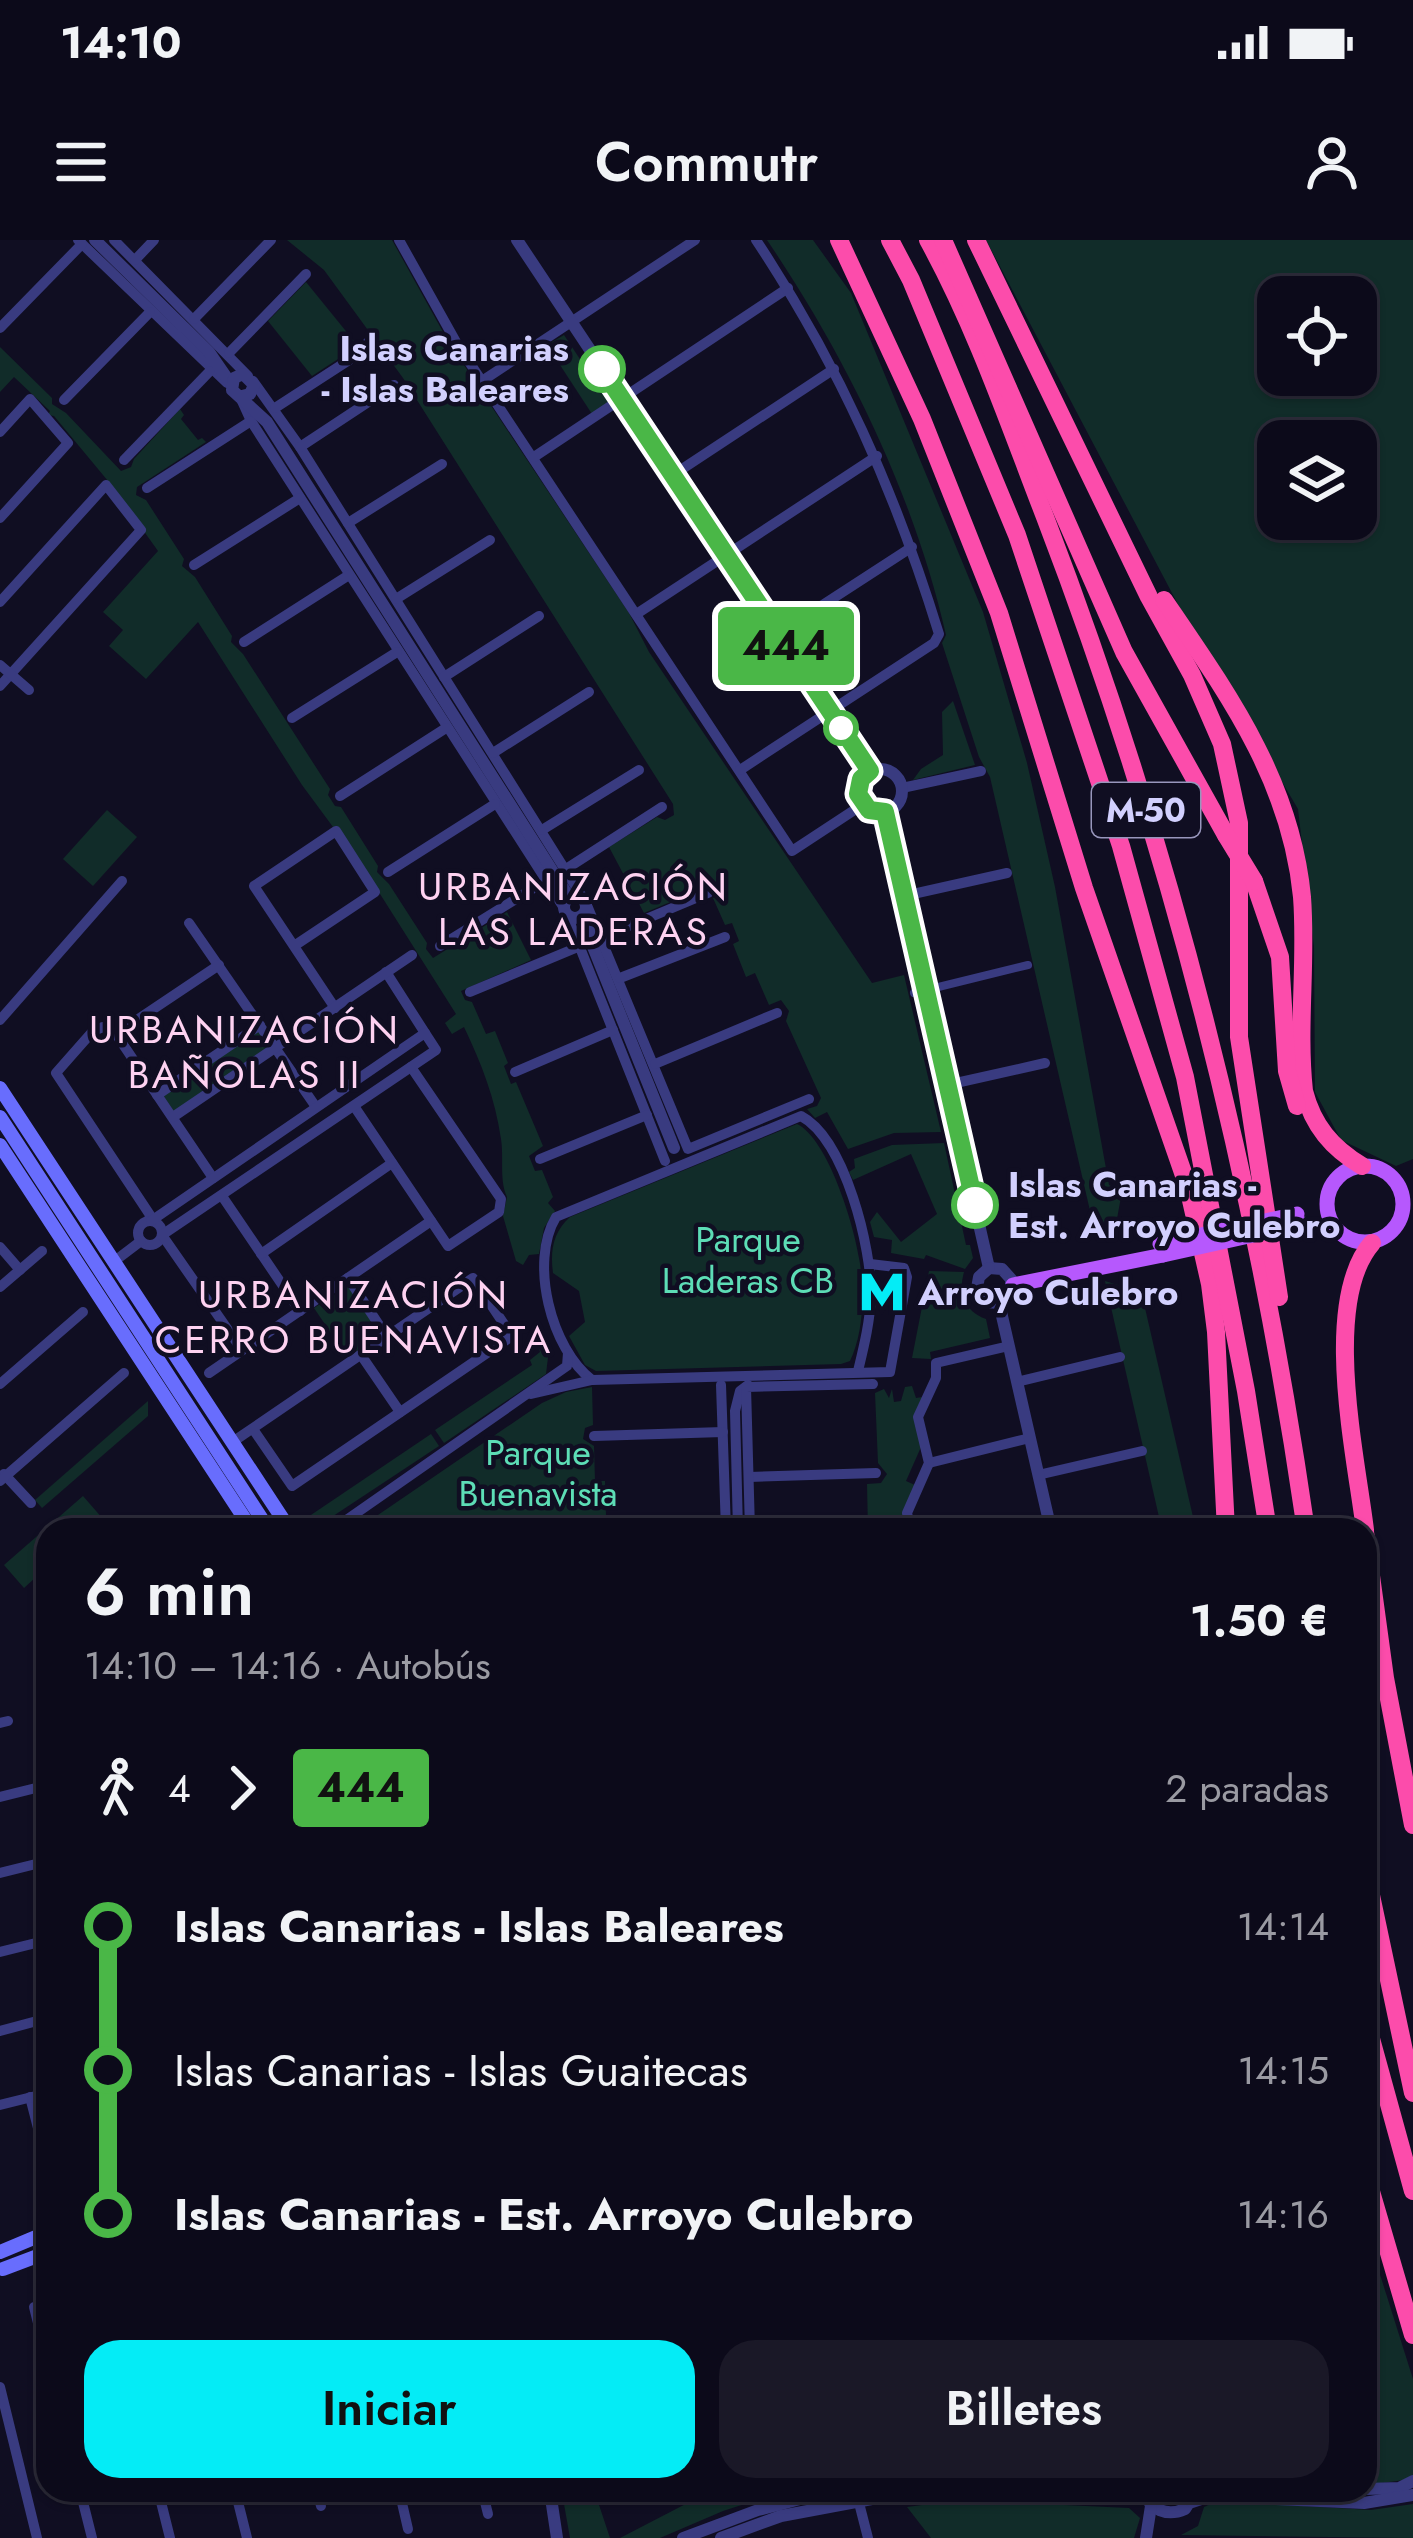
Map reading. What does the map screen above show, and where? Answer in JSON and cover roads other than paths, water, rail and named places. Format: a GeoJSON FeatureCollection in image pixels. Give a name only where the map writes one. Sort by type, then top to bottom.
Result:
{"type":"FeatureCollection","features":[{"type":"Feature","properties":{"kind":"highway"},"geometry":{"type":"LineString","coordinates":[[838,240],[922,419],[999,613],[1090,908],[1188,1186],[1216,1332],[1225,1518]]}},
{"type":"Feature","properties":{"kind":"highway","name":"M-50"},"geometry":{"type":"LineString","coordinates":[[886,240],[910,280],[1017,535],[1121,846],[1185,1077],[1266,1518]]}},
{"type":"Feature","properties":{"kind":"highway","name":"M-50"},"geometry":{"type":"LineString","coordinates":[[928,240],[998,397],[1082,615],[1156,842],[1218,1070],[1287,1403],[1304,1518]]}},
{"type":"Feature","properties":{"kind":"highway"},"geometry":{"type":"LineString","coordinates":[[943,240],[1124,652],[1254,881],[1280,957],[1292,1092],[1319,1138],[1362,1166]]}},
{"type":"Feature","properties":{"kind":"highway"},"geometry":{"type":"LineString","coordinates":[[976,240],[1192,675],[1222,744],[1233,784],[1240,823],[1242,888],[1239,1037],[1291,1370],[1287,1403]]}},
{"type":"Feature","properties":{"kind":"highway"},"geometry":{"type":"LineString","coordinates":[[1103,500],[1157,590],[1226,689],[1278,789],[1302,897],[1304,1091],[1309,1110],[1335,1150]]}},
{"type":"Feature","properties":{"kind":"highway"},"geometry":{"type":"LineString","coordinates":[[1364,1518],[1345,1331],[1354,1275],[1372,1243]]}},
{"type":"Feature","properties":{"kind":"highway"},"geometry":{"type":"LineString","coordinates":[[1377,1619],[1413,1825]]}},
{"type":"Feature","properties":{"kind":"highway"},"geometry":{"type":"LineString","coordinates":[[1377,1924],[1413,2093]]}},
{"type":"Feature","properties":{"kind":"highway"},"geometry":{"type":"LineString","coordinates":[[1377,2060],[1413,2191]]}},
{"type":"Feature","properties":{"kind":"highway"},"geometry":{"type":"LineString","coordinates":[[1377,2211],[1413,2335]]}},
{"type":"Feature","properties":{"kind":"main road"},"geometry":{"type":"LineString","coordinates":[[0,1088],[282,1518]]}},
{"type":"Feature","properties":{"kind":"main road"},"geometry":{"type":"LineString","coordinates":[[0,1117],[261,1518]]}},
{"type":"Feature","properties":{"kind":"main road"},"geometry":{"type":"LineString","coordinates":[[0,1144],[244,1518]]}},
{"type":"Feature","properties":{"kind":"main road"},"geometry":{"type":"LineString","coordinates":[[1012,1282],[1300,1219],[1327,1199],[1342,1173],[1362,1166],[1383,1170],[1408,1198],[1400,1220],[1372,1243],[1351,1240],[1334,1224],[1327,1199]]}},
{"type":"Feature","properties":{"kind":"main road"},"geometry":{"type":"LineString","coordinates":[[1395,1181],[1413,1174]]}},
{"type":"Feature","properties":{"kind":"main road"},"geometry":{"type":"LineString","coordinates":[[1300,1219],[1334,1224]]}},
{"type":"Feature","properties":{"kind":"main road"},"geometry":{"type":"LineString","coordinates":[[1,2263],[36,2241]]}},
{"type":"Feature","properties":{"kind":"main road"},"geometry":{"type":"LineString","coordinates":[[1,2263],[36,2256]]}},
{"type":"Feature","properties":{"kind":"street"},"geometry":{"type":"LineString","coordinates":[[114,240],[164,289],[209,352],[274,408],[300,447],[375,566],[424,694],[544,881],[603,937],[608,983]]}},
{"type":"Feature","properties":{"kind":"street"},"geometry":{"type":"LineString","coordinates":[[135,260],[154,240]]}},
{"type":"Feature","properties":{"kind":"street"},"geometry":{"type":"LineString","coordinates":[[181,342],[188,322],[272,240]]}},
{"type":"Feature","properties":{"kind":"street"},"geometry":{"type":"LineString","coordinates":[[399,240],[482,381],[792,851],[862,805]]}},
{"type":"Feature","properties":{"kind":"street"},"geometry":{"type":"LineString","coordinates":[[482,381],[694,240]]}},
{"type":"Feature","properties":{"kind":"street"},"geometry":{"type":"LineString","coordinates":[[740,770],[934,643],[938,634],[912,547],[877,456],[834,369],[756,240]]}},
{"type":"Feature","properties":{"kind":"street"},"geometry":{"type":"LineString","coordinates":[[85,241],[134,278],[181,342],[210,371],[243,385]]}},
{"type":"Feature","properties":{"kind":"street"},"geometry":{"type":"LineString","coordinates":[[85,241],[115,277],[156,309],[188,322],[229,353],[290,461],[325,537],[369,606],[428,677],[575,907],[608,983],[665,1165]]}},
{"type":"Feature","properties":{"kind":"street"},"geometry":{"type":"LineString","coordinates":[[0,328],[85,241]]}},
{"type":"Feature","properties":{"kind":"street"},"geometry":{"type":"LineString","coordinates":[[522,242],[570,322],[870,771]]}},
{"type":"Feature","properties":{"kind":"street"},"geometry":{"type":"LineString","coordinates":[[229,353],[307,274]]}},
{"type":"Feature","properties":{"kind":"street"},"geometry":{"type":"LineString","coordinates":[[115,277],[134,278]]}},
{"type":"Feature","properties":{"kind":"street"},"geometry":{"type":"LineString","coordinates":[[534,458],[788,288]]}},
{"type":"Feature","properties":{"kind":"street"},"geometry":{"type":"LineString","coordinates":[[64,400],[156,309],[164,289]]}},
{"type":"Feature","properties":{"kind":"street"},"geometry":{"type":"LineString","coordinates":[[274,408],[363,351],[368,342]]}},
{"type":"Feature","properties":{"kind":"street"},"geometry":{"type":"LineString","coordinates":[[673,475],[834,369]]}},
{"type":"Feature","properties":{"kind":"street"},"geometry":{"type":"LineString","coordinates":[[124,460],[210,371]]}},
{"type":"Feature","properties":{"kind":"street"},"geometry":{"type":"LineString","coordinates":[[243,385],[251,421],[274,457],[417,632],[566,869],[578,947],[636,1016],[685,1152]]}},
{"type":"Feature","properties":{"kind":"street"},"geometry":{"type":"LineString","coordinates":[[300,447],[394,386]]}},
{"type":"Feature","properties":{"kind":"street"},"geometry":{"type":"LineString","coordinates":[[0,432],[30,399],[68,443],[0,518]]}},
{"type":"Feature","properties":{"kind":"street"},"geometry":{"type":"LineString","coordinates":[[147,488],[251,421]]}},
{"type":"Feature","properties":{"kind":"street"},"geometry":{"type":"LineString","coordinates":[[638,613],[877,456]]}},
{"type":"Feature","properties":{"kind":"street"},"geometry":{"type":"LineString","coordinates":[[274,457],[290,461]]}},
{"type":"Feature","properties":{"kind":"street"},"geometry":{"type":"LineString","coordinates":[[348,523],[442,464]]}},
{"type":"Feature","properties":{"kind":"street"},"geometry":{"type":"LineString","coordinates":[[194,565],[306,496],[318,477]]}},
{"type":"Feature","properties":{"kind":"street"},"geometry":{"type":"LineString","coordinates":[[0,602],[106,485],[141,530],[5,670],[0,686]]}},
{"type":"Feature","properties":{"kind":"street"},"geometry":{"type":"LineString","coordinates":[[325,537],[328,520]]}},
{"type":"Feature","properties":{"kind":"street"},"geometry":{"type":"LineString","coordinates":[[369,606],[392,606],[490,540]]}},
{"type":"Feature","properties":{"kind":"street"},"geometry":{"type":"LineString","coordinates":[[778,634],[912,547]]}},
{"type":"Feature","properties":{"kind":"street"},"geometry":{"type":"LineString","coordinates":[[352,556],[375,566]]}},
{"type":"Feature","properties":{"kind":"street"},"geometry":{"type":"LineString","coordinates":[[244,642],[349,574]]}},
{"type":"Feature","properties":{"kind":"street"},"geometry":{"type":"LineString","coordinates":[[444,676],[539,616]]}},
{"type":"Feature","properties":{"kind":"street"},"geometry":{"type":"LineString","coordinates":[[292,718],[404,650],[417,632]]}},
{"type":"Feature","properties":{"kind":"street"},"geometry":{"type":"LineString","coordinates":[[5,670],[28,690]]}},
{"type":"Feature","properties":{"kind":"street"},"geometry":{"type":"LineString","coordinates":[[424,694],[428,677]]}},
{"type":"Feature","properties":{"kind":"street"},"geometry":{"type":"LineString","coordinates":[[493,753],[589,692]]}},
{"type":"Feature","properties":{"kind":"street"},"geometry":{"type":"LineString","coordinates":[[449,711],[469,715]]}},
{"type":"Feature","properties":{"kind":"street"},"geometry":{"type":"LineString","coordinates":[[340,796],[446,728]]}},
{"type":"Feature","properties":{"kind":"street"},"geometry":{"type":"LineString","coordinates":[[470,764],[488,769]]}},
{"type":"Feature","properties":{"kind":"street"},"geometry":{"type":"LineString","coordinates":[[862,805],[859,785],[870,771],[880,769],[893,773],[902,788],[897,804],[885,812]]}},
{"type":"Feature","properties":{"kind":"street"},"geometry":{"type":"LineString","coordinates":[[542,830],[639,770]]}},
{"type":"Feature","properties":{"kind":"street"},"geometry":{"type":"LineString","coordinates":[[902,788],[981,771]]}},
{"type":"Feature","properties":{"kind":"street"},"geometry":{"type":"LineString","coordinates":[[510,804],[513,786]]}},
{"type":"Feature","properties":{"kind":"street"},"geometry":{"type":"LineString","coordinates":[[388,872],[495,804]]}},
{"type":"Feature","properties":{"kind":"street"},"geometry":{"type":"LineString","coordinates":[[862,805],[885,812]]}},
{"type":"Feature","properties":{"kind":"street"},"geometry":{"type":"LineString","coordinates":[[566,869],[662,807]]}},
{"type":"Feature","properties":{"kind":"street"},"geometry":{"type":"LineString","coordinates":[[885,812],[920,991],[989,1268]]}},
{"type":"Feature","properties":{"kind":"street"},"geometry":{"type":"LineString","coordinates":[[524,848],[526,829]]}},
{"type":"Feature","properties":{"kind":"street"},"geometry":{"type":"LineString","coordinates":[[294,946],[375,892],[336,831],[254,886],[334,1008]]}},
{"type":"Feature","properties":{"kind":"street"},"geometry":{"type":"LineString","coordinates":[[904,896],[1007,873]]}},
{"type":"Feature","properties":{"kind":"street"},"geometry":{"type":"LineString","coordinates":[[0,1020],[122,881]]}},
{"type":"Feature","properties":{"kind":"street"},"geometry":{"type":"LineString","coordinates":[[440,946],[544,881]]}},
{"type":"Feature","properties":{"kind":"street"},"geometry":{"type":"LineString","coordinates":[[603,937],[708,893]]}},
{"type":"Feature","properties":{"kind":"street"},"geometry":{"type":"LineString","coordinates":[[189,923],[316,1107]]}},
{"type":"Feature","properties":{"kind":"street"},"geometry":{"type":"LineString","coordinates":[[608,983],[725,937]]}},
{"type":"Feature","properties":{"kind":"street"},"geometry":{"type":"LineString","coordinates":[[470,992],[578,947]]}},
{"type":"Feature","properties":{"kind":"street"},"geometry":{"type":"LineString","coordinates":[[172,1118],[412,955]]}},
{"type":"Feature","properties":{"kind":"street"},"geometry":{"type":"LineString","coordinates":[[116,1034],[219,965]]}},
{"type":"Feature","properties":{"kind":"street"},"geometry":{"type":"LineString","coordinates":[[920,991],[1028,965]]}},
{"type":"Feature","properties":{"kind":"street"},"geometry":{"type":"LineString","coordinates":[[141,1241],[154,1245],[162,1235],[436,1050],[386,972]]}},
{"type":"Feature","properties":{"kind":"street"},"geometry":{"type":"LineString","coordinates":[[655,1064],[777,1013]]}},
{"type":"Feature","properties":{"kind":"street"},"geometry":{"type":"LineString","coordinates":[[515,1072],[621,1032],[636,1016]]}},
{"type":"Feature","properties":{"kind":"street"},"geometry":{"type":"LineString","coordinates":[[157,1095],[260,1025]]}},
{"type":"Feature","properties":{"kind":"street"},"geometry":{"type":"LineString","coordinates":[[150,1220],[56,1073],[93,1031],[104,1028],[116,1034],[213,1178]]}},
{"type":"Feature","properties":{"kind":"street"},"geometry":{"type":"LineString","coordinates":[[141,1241],[139,1227],[425,1033]]}},
{"type":"Feature","properties":{"kind":"street"},"geometry":{"type":"LineString","coordinates":[[947,1085],[1045,1064]]}},
{"type":"Feature","properties":{"kind":"street"},"geometry":{"type":"LineString","coordinates":[[354,1106],[448,1246],[499,1212],[502,1198],[412,1067]]}},
{"type":"Feature","properties":{"kind":"street"},"geometry":{"type":"LineString","coordinates":[[637,1074],[685,1152]]}},
{"type":"Feature","properties":{"kind":"street"},"geometry":{"type":"LineString","coordinates":[[592,1380],[568,1353],[553,1314],[544,1256],[550,1226],[566,1210],[685,1152],[803,1106],[836,1160],[853,1200],[870,1264],[871,1300],[856,1376]]}},
{"type":"Feature","properties":{"kind":"street"},"geometry":{"type":"LineString","coordinates":[[540,1159],[647,1115]]}},
{"type":"Feature","properties":{"kind":"street"},"geometry":{"type":"LineString","coordinates":[[665,1165],[685,1152]]}},
{"type":"Feature","properties":{"kind":"street"},"geometry":{"type":"LineString","coordinates":[[261,1254],[392,1163]]}},
{"type":"Feature","properties":{"kind":"street"},"geometry":{"type":"LineString","coordinates":[[222,1196],[300,1311]]}},
{"type":"Feature","properties":{"kind":"street"},"geometry":{"type":"LineString","coordinates":[[150,1220],[160,1226],[242,1350]]}},
{"type":"Feature","properties":{"kind":"street"},"geometry":{"type":"LineString","coordinates":[[209,1373],[431,1222]]}},
{"type":"Feature","properties":{"kind":"street"},"geometry":{"type":"LineString","coordinates":[[116,1260],[141,1241]]}},
{"type":"Feature","properties":{"kind":"street"},"geometry":{"type":"LineString","coordinates":[[0,1247],[20,1270]]}},
{"type":"Feature","properties":{"kind":"street"},"geometry":{"type":"LineString","coordinates":[[0,1287],[42,1251]]}},
{"type":"Feature","properties":{"kind":"street"},"geometry":{"type":"LineString","coordinates":[[723,1388],[890,1372],[908,1277],[904,1268],[870,1264]]}},
{"type":"Feature","properties":{"kind":"street"},"geometry":{"type":"LineString","coordinates":[[989,1268],[1005,1271],[1012,1282],[1010,1297],[999,1303],[986,1302],[977,1288],[979,1277],[989,1268]]}},
{"type":"Feature","properties":{"kind":"street"},"geometry":{"type":"LineString","coordinates":[[348,1278],[387,1337]]}},
{"type":"Feature","properties":{"kind":"street"},"geometry":{"type":"LineString","coordinates":[[234,1442],[473,1278],[512,1336],[292,1486],[253,1429]]}},
{"type":"Feature","properties":{"kind":"street"},"geometry":{"type":"LineString","coordinates":[[999,1303],[1046,1518]]}},
{"type":"Feature","properties":{"kind":"street"},"geometry":{"type":"LineString","coordinates":[[0,1384],[82,1312]]}},
{"type":"Feature","properties":{"kind":"street"},"geometry":{"type":"LineString","coordinates":[[908,1518],[929,1463],[918,1417],[936,1378],[935,1363],[1009,1346]]}},
{"type":"Feature","properties":{"kind":"street"},"geometry":{"type":"LineString","coordinates":[[350,1518],[531,1394],[567,1366],[568,1353]]}},
{"type":"Feature","properties":{"kind":"street"},"geometry":{"type":"LineString","coordinates":[[361,1354],[400,1412]]}},
{"type":"Feature","properties":{"kind":"street"},"geometry":{"type":"LineString","coordinates":[[1017,1382],[1120,1357]]}},
{"type":"Feature","properties":{"kind":"street"},"geometry":{"type":"LineString","coordinates":[[31,1503],[2,1476],[124,1373]]}},
{"type":"Feature","properties":{"kind":"street"},"geometry":{"type":"LineString","coordinates":[[531,1394],[592,1380],[766,1374],[856,1376],[873,1384]]}},
{"type":"Feature","properties":{"kind":"street"},"geometry":{"type":"LineString","coordinates":[[742,1518],[736,1493],[735,1406],[744,1388],[766,1374]]}},
{"type":"Feature","properties":{"kind":"street"},"geometry":{"type":"LineString","coordinates":[[707,1376],[735,1406]]}},
{"type":"Feature","properties":{"kind":"street"},"geometry":{"type":"LineString","coordinates":[[723,1388],[726,1518]]}},
{"type":"Feature","properties":{"kind":"street"},"geometry":{"type":"LineString","coordinates":[[744,1388],[749,1477],[746,1518]]}},
{"type":"Feature","properties":{"kind":"street"},"geometry":{"type":"LineString","coordinates":[[594,1436],[723,1432]]}},
{"type":"Feature","properties":{"kind":"street"},"geometry":{"type":"LineString","coordinates":[[929,1463],[1030,1438]]}},
{"type":"Feature","properties":{"kind":"street"},"geometry":{"type":"LineString","coordinates":[[1038,1475],[1142,1450]]}},
{"type":"Feature","properties":{"kind":"street"},"geometry":{"type":"LineString","coordinates":[[749,1477],[876,1473]]}},
{"type":"Feature","properties":{"kind":"street"},"geometry":{"type":"LineString","coordinates":[[724,1477],[736,1493]]}},
{"type":"Feature","properties":{"kind":"street"},"geometry":{"type":"LineString","coordinates":[[0,1797],[36,1788]]}},
{"type":"Feature","properties":{"kind":"street"},"geometry":{"type":"LineString","coordinates":[[0,1874],[36,1864]]}},
{"type":"Feature","properties":{"kind":"street"},"geometry":{"type":"LineString","coordinates":[[0,1952],[36,1943]]}},
{"type":"Feature","properties":{"kind":"street"},"geometry":{"type":"LineString","coordinates":[[0,2031],[36,2021]]}},
{"type":"Feature","properties":{"kind":"street"},"geometry":{"type":"LineString","coordinates":[[0,2105],[36,2095]]}},
{"type":"Feature","properties":{"kind":"street"},"geometry":{"type":"LineString","coordinates":[[30,2097],[36,2120]]}},
{"type":"Feature","properties":{"kind":"street"},"geometry":{"type":"LineString","coordinates":[[34,2307],[36,2315]]}},
{"type":"Feature","properties":{"kind":"street"},"geometry":{"type":"LineString","coordinates":[[0,2386],[37,2538]]}},
{"type":"Feature","properties":{"kind":"street"},"geometry":{"type":"LineString","coordinates":[[1377,2489],[1399,2488],[1413,2481]]}},
{"type":"Feature","properties":{"kind":"street"},"geometry":{"type":"LineString","coordinates":[[1377,2501],[1413,2495]]}},
{"type":"Feature","properties":{"kind":"street"},"geometry":{"type":"LineString","coordinates":[[83,2502],[92,2538]]}},
{"type":"Feature","properties":{"kind":"street"},"geometry":{"type":"LineString","coordinates":[[161,2502],[170,2538]]}},
{"type":"Feature","properties":{"kind":"street"},"geometry":{"type":"LineString","coordinates":[[239,2502],[247,2538]]}},
{"type":"Feature","properties":{"kind":"street"},"geometry":{"type":"LineString","coordinates":[[320,2502],[321,2506]]}},
{"type":"Feature","properties":{"kind":"street"},"geometry":{"type":"LineString","coordinates":[[402,2502],[408,2528]]}},
{"type":"Feature","properties":{"kind":"street"},"geometry":{"type":"LineString","coordinates":[[485,2502],[488,2514]]}},
{"type":"Feature","properties":{"kind":"street"},"geometry":{"type":"LineString","coordinates":[[555,2502],[557,2538]]}},
{"type":"Feature","properties":{"kind":"street"},"geometry":{"type":"LineString","coordinates":[[683,2538],[788,2502]]}},
{"type":"Feature","properties":{"kind":"street"},"geometry":{"type":"LineString","coordinates":[[722,2538],[781,2516],[844,2502]]}},
{"type":"Feature","properties":{"kind":"street"},"geometry":{"type":"LineString","coordinates":[[859,2502],[868,2538]]}},
{"type":"Feature","properties":{"kind":"street"},"geometry":{"type":"LineString","coordinates":[[1146,2502],[1149,2538]]}},
{"type":"Feature","properties":{"kind":"street"},"geometry":{"type":"LineString","coordinates":[[1154,2502],[1171,2513]]}},
{"type":"Feature","properties":{"kind":"street"},"geometry":{"type":"LineString","coordinates":[[1149,2538],[1187,2502]]}},
{"type":"Feature","properties":{"kind":"place","name":"Islas Canarias - Islas Baleares"},"geometry":{"type":"Point","coordinates":[602,369]}},
{"type":"Feature","properties":{"kind":"place","name":"Islas Canarias - Est. Arroyo Culebro"},"geometry":{"type":"Point","coordinates":[975,1205]}},
{"type":"Feature","properties":{"kind":"place","name":"Arroyo Culebro"},"geometry":{"type":"Point","coordinates":[882,1292]}},
{"type":"Feature","properties":{"kind":"district","name":"URBANIZACIÓN LAS LADERAS"},"geometry":{"type":"Point","coordinates":[574,908]}},
{"type":"Feature","properties":{"kind":"district","name":"URBANIZACIÓN BAÑOLAS II"},"geometry":{"type":"Point","coordinates":[245,1052]}},
{"type":"Feature","properties":{"kind":"district","name":"URBANIZACIÓN CERRO BUENAVISTA"},"geometry":{"type":"Point","coordinates":[354,1316]}},
{"type":"Feature","properties":{"kind":"park label","name":"Parque Laderas CB"},"geometry":{"type":"Point","coordinates":[748,1260]}},
{"type":"Feature","properties":{"kind":"park label","name":"Parque Buenavista"},"geometry":{"type":"Point","coordinates":[538,1472]}}]}
